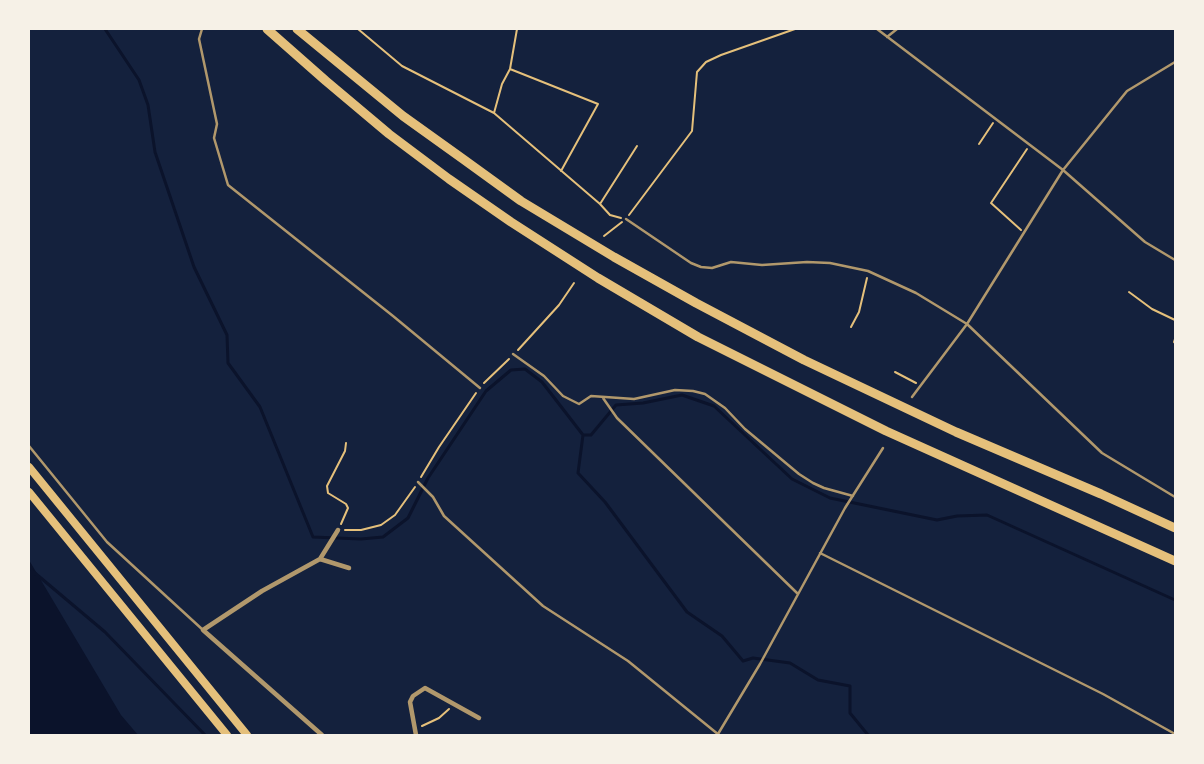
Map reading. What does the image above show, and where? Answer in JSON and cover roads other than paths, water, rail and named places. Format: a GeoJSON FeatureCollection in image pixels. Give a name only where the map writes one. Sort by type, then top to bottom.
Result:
{"type":"FeatureCollection","features":[{"type":"Feature","properties":{"kind":"highway"},"geometry":{"type":"LineString","coordinates":[[268,29],[326,82],[389,134],[511,222],[598,278],[698,336],[886,431],[1175,561]]}},
{"type":"Feature","properties":{"kind":"highway"},"geometry":{"type":"LineString","coordinates":[[297,29],[403,116],[521,201],[614,257],[804,360],[956,432],[1102,494],[1175,528]]}},
{"type":"Feature","properties":{"kind":"highway"},"geometry":{"type":"LineString","coordinates":[[29,467],[247,735]]}},
{"type":"Feature","properties":{"kind":"highway"},"geometry":{"type":"LineString","coordinates":[[29,492],[227,735]]}},
{"type":"Feature","properties":{"kind":"street"},"geometry":{"type":"LineString","coordinates":[[322,735],[203,630],[262,591],[320,559],[338,530]]}},
{"type":"Feature","properties":{"kind":"street"},"geometry":{"type":"LineString","coordinates":[[320,559],[349,568]]}},
{"type":"Feature","properties":{"kind":"street"},"geometry":{"type":"LineString","coordinates":[[416,735],[410,702],[413,696],[425,688],[479,718]]}},
{"type":"Feature","properties":{"kind":"lane"},"geometry":{"type":"LineString","coordinates":[[202,29],[199,39],[217,124],[214,138],[228,185],[394,316],[480,388]]}},
{"type":"Feature","properties":{"kind":"lane"},"geometry":{"type":"LineString","coordinates":[[877,29],[1063,170],[1145,242],[1175,260]]}},
{"type":"Feature","properties":{"kind":"lane"},"geometry":{"type":"LineString","coordinates":[[887,37],[897,29]]}},
{"type":"Feature","properties":{"kind":"lane"},"geometry":{"type":"LineString","coordinates":[[912,397],[967,324],[1063,170],[1127,91],[1175,62]]}},
{"type":"Feature","properties":{"kind":"lane"},"geometry":{"type":"LineString","coordinates":[[626,219],[691,263],[701,267],[712,268],[731,262],[762,265],[807,262],[830,263],[868,271],[916,292],[967,324],[1102,453],[1175,497]]}},
{"type":"Feature","properties":{"kind":"lane"},"geometry":{"type":"LineString","coordinates":[[514,354],[544,376],[563,396],[579,404],[591,396],[634,400],[675,390],[705,394],[725,408],[745,429],[799,474],[824,488],[853,496]]}},
{"type":"Feature","properties":{"kind":"lane"},"geometry":{"type":"LineString","coordinates":[[603,398],[617,418],[797,593]]}},
{"type":"Feature","properties":{"kind":"lane"},"geometry":{"type":"LineString","coordinates":[[29,446],[107,542],[203,630]]}},
{"type":"Feature","properties":{"kind":"lane"},"geometry":{"type":"LineString","coordinates":[[418,482],[433,497],[444,516],[543,606],[628,661],[718,735],[760,664],[797,593],[847,505],[883,448]]}},
{"type":"Feature","properties":{"kind":"lane"},"geometry":{"type":"LineString","coordinates":[[820,553],[1103,694],[1175,734]]}},
{"type":"Feature","properties":{"kind":"water"},"geometry":{"type":"Polygon","coordinates":[[[29,560],[121,715],[138,735],[29,735],[29,560]]]}},
{"type":"Feature","properties":{"kind":"waterway"},"geometry":{"type":"LineString","coordinates":[[105,29],[139,80],[148,105],[155,152],[194,267],[227,335],[228,363],[260,407],[313,537],[361,539],[383,537],[408,518],[428,478],[486,391],[511,370],[525,369],[542,382],[583,435],[578,473],[605,502],[687,612],[722,636],[743,661],[753,658],[790,663],[818,680],[850,686],[850,713],[868,735]]}},
{"type":"Feature","properties":{"kind":"waterway"},"geometry":{"type":"LineString","coordinates":[[583,435],[591,435],[616,405],[643,403],[682,395],[714,406],[792,479],[830,498],[937,520],[957,516],[987,515],[1175,600]]}},
{"type":"Feature","properties":{"kind":"waterway"},"geometry":{"type":"LineString","coordinates":[[29,568],[105,632],[205,735]]}}]}
